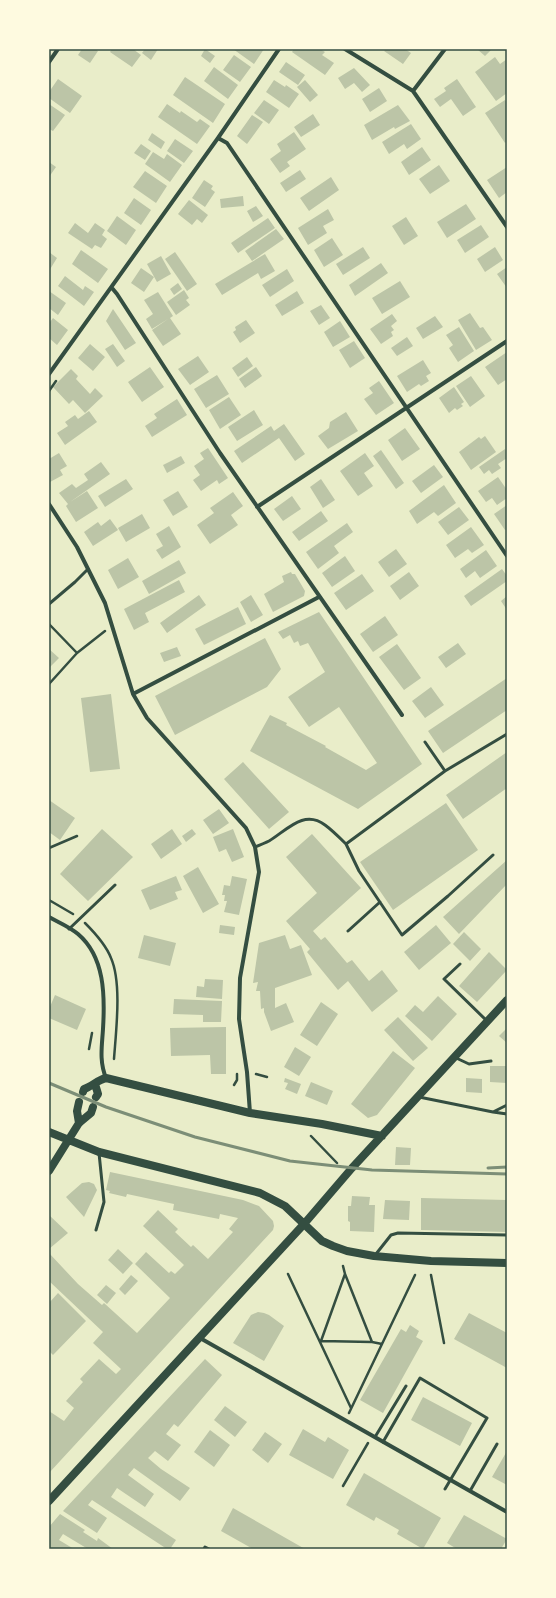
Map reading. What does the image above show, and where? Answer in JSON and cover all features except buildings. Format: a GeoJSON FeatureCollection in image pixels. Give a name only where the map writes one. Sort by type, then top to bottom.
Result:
{"type":"FeatureCollection","features":[{"type":"Feature","properties":{"kind":"main road"},"geometry":{"type":"LineString","coordinates":[[49,1500],[200,1338],[304,1224],[352,1168],[507,1000]]}},
{"type":"Feature","properties":{"kind":"main road"},"geometry":{"type":"LineString","coordinates":[[83,1092],[84,1089],[95,1084],[100,1079],[106,1078],[250,1113],[322,1124],[382,1136]]}},
{"type":"Feature","properties":{"kind":"main road"},"geometry":{"type":"LineString","coordinates":[[95,1084],[98,1094],[96,1097]]}},
{"type":"Feature","properties":{"kind":"main road"},"geometry":{"type":"LineString","coordinates":[[79,1102],[77,1111],[79,1123]]}},
{"type":"Feature","properties":{"kind":"main road"},"geometry":{"type":"LineString","coordinates":[[49,1171],[79,1123],[91,1113],[93,1107]]}},
{"type":"Feature","properties":{"kind":"main road"},"geometry":{"type":"LineString","coordinates":[[49,1132],[99,1152],[260,1193],[285,1206],[322,1241],[347,1251],[374,1256],[431,1261],[507,1264]]}},
{"type":"Feature","properties":{"kind":"street"},"geometry":{"type":"LineString","coordinates":[[49,62],[58,49]]}},
{"type":"Feature","properties":{"kind":"street"},"geometry":{"type":"LineString","coordinates":[[49,374],[112,288],[279,49]]}},
{"type":"Feature","properties":{"kind":"street"},"geometry":{"type":"LineString","coordinates":[[345,49],[413,91],[507,228]]}},
{"type":"Feature","properties":{"kind":"street"},"geometry":{"type":"LineString","coordinates":[[413,91],[445,49]]}},
{"type":"Feature","properties":{"kind":"street"},"geometry":{"type":"LineString","coordinates":[[218,138],[227,143],[507,556]]}},
{"type":"Feature","properties":{"kind":"street"},"geometry":{"type":"LineString","coordinates":[[112,288],[257,507],[402,715]]}},
{"type":"Feature","properties":{"kind":"street"},"geometry":{"type":"LineString","coordinates":[[257,507],[507,341]]}},
{"type":"Feature","properties":{"kind":"street"},"geometry":{"type":"LineString","coordinates":[[49,504],[77,547],[105,603],[133,694],[147,718],[246,828],[255,847],[259,872],[240,978],[239,995],[239,1019],[247,1072],[250,1113]]}},
{"type":"Feature","properties":{"kind":"street"},"geometry":{"type":"LineString","coordinates":[[133,694],[319,597]]}},
{"type":"Feature","properties":{"kind":"street"},"geometry":{"type":"LineString","coordinates":[[49,916],[77,933],[92,950],[97,962],[101,976],[104,1006],[101,1054],[102,1067],[106,1078]]}},
{"type":"Feature","properties":{"kind":"street"},"geometry":{"type":"LineString","coordinates":[[200,1338],[507,1512]]}},
{"type":"Feature","properties":{"kind":"lane"},"geometry":{"type":"LineString","coordinates":[[49,604],[88,569]]}},
{"type":"Feature","properties":{"kind":"lane"},"geometry":{"type":"LineString","coordinates":[[346,844],[445,770],[507,734]]}},
{"type":"Feature","properties":{"kind":"lane"},"geometry":{"type":"LineString","coordinates":[[425,742],[445,770]]}},
{"type":"Feature","properties":{"kind":"lane"},"geometry":{"type":"LineString","coordinates":[[255,847],[269,841],[295,822],[304,819],[314,819],[324,824],[346,844],[359,871],[402,935],[493,855]]}},
{"type":"Feature","properties":{"kind":"lane"},"geometry":{"type":"LineString","coordinates":[[69,929],[115,884]]}},
{"type":"Feature","properties":{"kind":"lane"},"geometry":{"type":"LineString","coordinates":[[348,931],[380,902]]}},
{"type":"Feature","properties":{"kind":"lane"},"geometry":{"type":"LineString","coordinates":[[460,964],[444,979],[487,1021]]}},
{"type":"Feature","properties":{"kind":"lane"},"geometry":{"type":"LineString","coordinates":[[454,1057],[468,1064],[491,1061]]}},
{"type":"Feature","properties":{"kind":"lane"},"geometry":{"type":"LineString","coordinates":[[419,1097],[507,1114]]}},
{"type":"Feature","properties":{"kind":"lane"},"geometry":{"type":"LineString","coordinates":[[492,1112],[507,1104]]}},
{"type":"Feature","properties":{"kind":"lane"},"geometry":{"type":"LineString","coordinates":[[96,1230],[104,1202],[99,1152]]}},
{"type":"Feature","properties":{"kind":"lane"},"geometry":{"type":"LineString","coordinates":[[374,1256],[391,1235],[398,1233],[507,1235]]}},
{"type":"Feature","properties":{"kind":"lane"},"geometry":{"type":"LineString","coordinates":[[383,1442],[420,1378],[487,1418],[445,1490]]}},
{"type":"Feature","properties":{"kind":"lane"},"geometry":{"type":"LineString","coordinates":[[374,1436],[406,1386]]}},
{"type":"Feature","properties":{"kind":"lane"},"geometry":{"type":"LineString","coordinates":[[470,1491],[497,1444]]}},
{"type":"Feature","properties":{"kind":"lane"},"geometry":{"type":"LineString","coordinates":[[204,1549],[205,1547],[209,1549]]}},
{"type":"Feature","properties":{"kind":"path"},"geometry":{"type":"LineString","coordinates":[[49,624],[77,653]]}},
{"type":"Feature","properties":{"kind":"path"},"geometry":{"type":"LineString","coordinates":[[49,684],[77,653],[101,633],[113,628]]}},
{"type":"Feature","properties":{"kind":"path"},"geometry":{"type":"LineString","coordinates":[[49,848],[77,836]]}},
{"type":"Feature","properties":{"kind":"path"},"geometry":{"type":"LineString","coordinates":[[114,1059],[118,1000]]}},
{"type":"Feature","properties":{"kind":"path"},"geometry":{"type":"LineString","coordinates":[[89,1050],[92,1033]]}},
{"type":"Feature","properties":{"kind":"path"},"geometry":{"type":"LineString","coordinates":[[311,1136],[337,1162]]}},
{"type":"Feature","properties":{"kind":"path"},"geometry":{"type":"LineString","coordinates":[[343,1266],[372,1342]]}},
{"type":"Feature","properties":{"kind":"path"},"geometry":{"type":"LineString","coordinates":[[288,1274],[321,1341],[351,1408]]}},
{"type":"Feature","properties":{"kind":"path"},"geometry":{"type":"LineString","coordinates":[[321,1341],[345,1274]]}},
{"type":"Feature","properties":{"kind":"path"},"geometry":{"type":"LineString","coordinates":[[346,1421],[415,1275]]}},
{"type":"Feature","properties":{"kind":"path"},"geometry":{"type":"LineString","coordinates":[[431,1275],[444,1343]]}},
{"type":"Feature","properties":{"kind":"path"},"geometry":{"type":"LineString","coordinates":[[321,1341],[372,1342],[382,1344]]}},
{"type":"Feature","properties":{"kind":"path"},"geometry":{"type":"LineString","coordinates":[[343,1486],[374,1436]]}},
{"type":"Feature","properties":{"kind":"railway"},"geometry":{"type":"LineString","coordinates":[[49,1083],[106,1107],[195,1137],[290,1161],[372,1170],[507,1174]]}},
{"type":"Feature","properties":{"kind":"railway"},"geometry":{"type":"LineString","coordinates":[[488,1168],[507,1167]]}}]}
